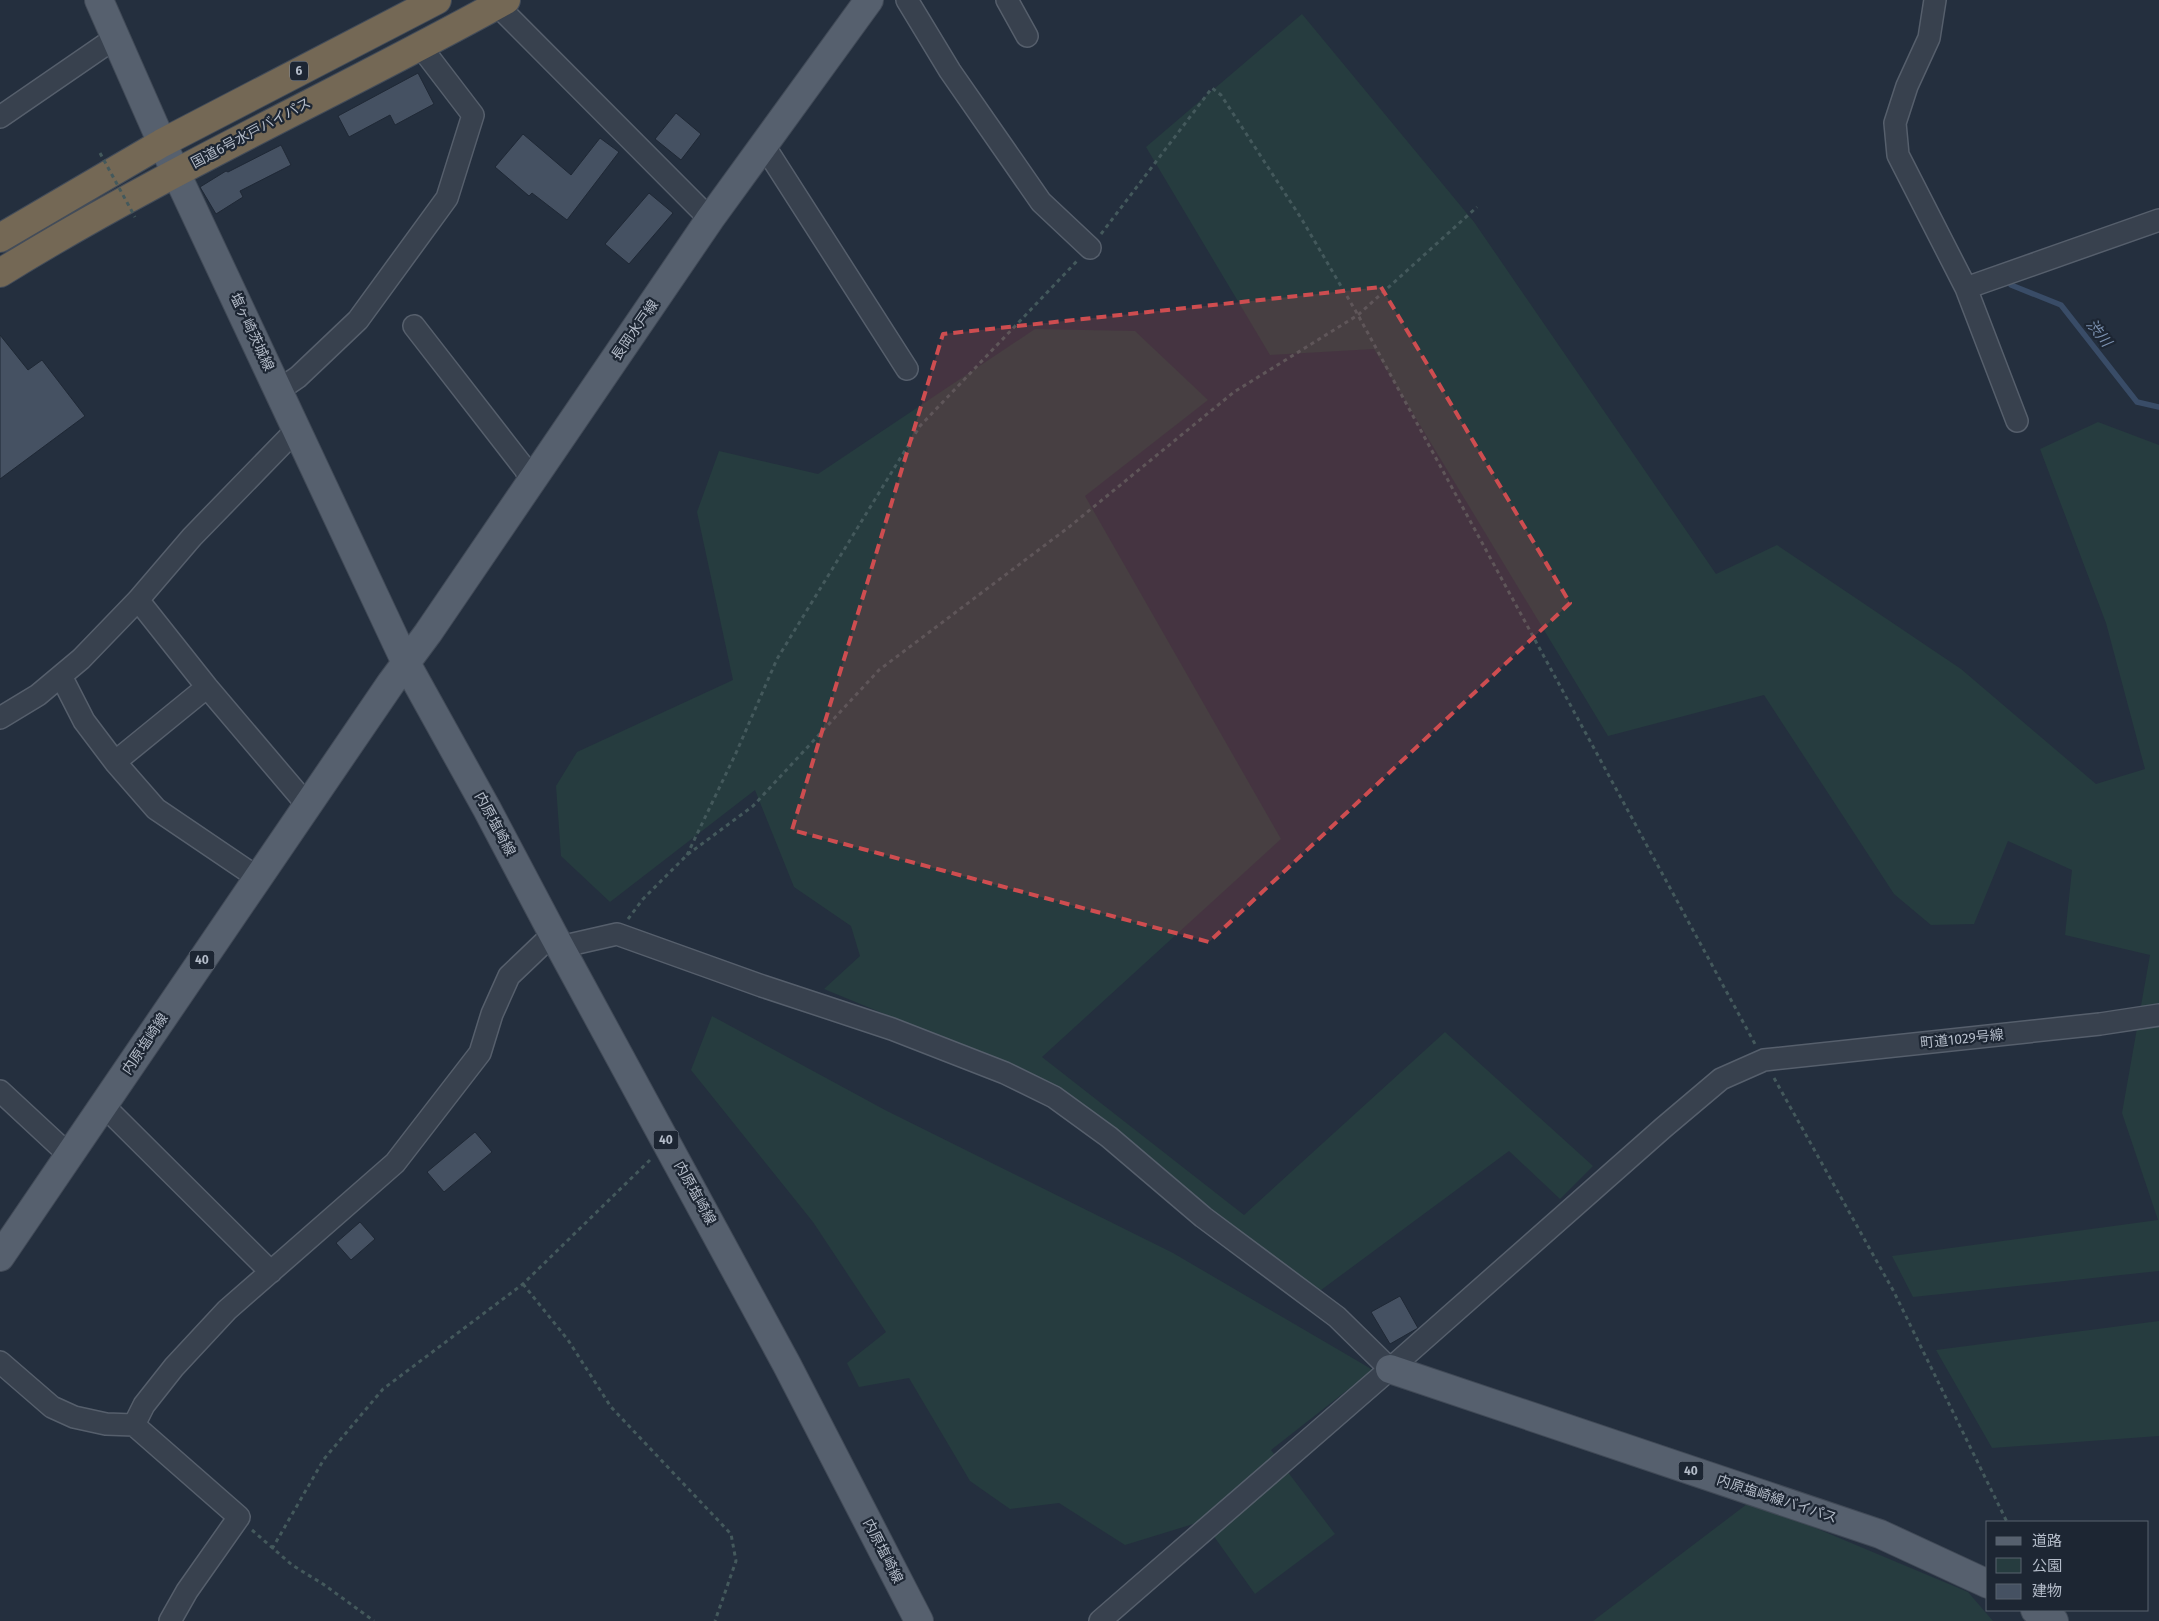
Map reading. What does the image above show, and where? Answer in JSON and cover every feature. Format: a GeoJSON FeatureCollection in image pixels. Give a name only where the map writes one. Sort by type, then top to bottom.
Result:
{"type":"FeatureCollection","features":[{"type":"Feature","properties":{"kind":"highway","name":"6"},"geometry":{"type":"LineString","coordinates":[[0,238],[162,143],[437,0]]}},
{"type":"Feature","properties":{"kind":"highway","name":"国道6号水戸バイパス"},"geometry":{"type":"LineString","coordinates":[[0,273],[177,172],[421,47],[501,2]]}},
{"type":"Feature","properties":{"kind":"main road","name":"塩ヶ崎茨城線"},"geometry":{"type":"LineString","coordinates":[[99,0],[162,143],[406,663]]}},
{"type":"Feature","properties":{"kind":"main road","name":"長岡水戸線"},"geometry":{"type":"LineString","coordinates":[[406,663],[710,219],[869,0]]}},
{"type":"Feature","properties":{"kind":"main road","name":"内原塩崎線"},"geometry":{"type":"LineString","coordinates":[[0,1257],[406,663],[487,809],[556,941],[792,1374],[919,1621]]}},
{"type":"Feature","properties":{"kind":"main road","name":"内原塩崎線バイパス"},"geometry":{"type":"LineString","coordinates":[[1390,1369],[1880,1534],[1986,1583]]}},
{"type":"Feature","properties":{"kind":"main road"},"geometry":{"type":"LineString","coordinates":[[2037,1611],[2054,1621]]}},
{"type":"Feature","properties":{"kind":"street"},"geometry":{"type":"LineString","coordinates":[[907,0],[950,71],[1041,202],[1090,248]]}},
{"type":"Feature","properties":{"kind":"street"},"geometry":{"type":"LineString","coordinates":[[1007,0],[1027,36]]}},
{"type":"Feature","properties":{"kind":"street"},"geometry":{"type":"LineString","coordinates":[[1935,0],[1929,38],[1907,86],[1895,123],[1898,155],[1966,288],[2017,421]]}},
{"type":"Feature","properties":{"kind":"street"},"geometry":{"type":"LineString","coordinates":[[501,2],[710,219]]}},
{"type":"Feature","properties":{"kind":"street"},"geometry":{"type":"LineString","coordinates":[[0,117],[115,38]]}},
{"type":"Feature","properties":{"kind":"street"},"geometry":{"type":"LineString","coordinates":[[279,390],[298,377],[358,320],[447,198],[473,115],[421,47]]}},
{"type":"Feature","properties":{"kind":"street"},"geometry":{"type":"LineString","coordinates":[[763,144],[907,369]]}},
{"type":"Feature","properties":{"kind":"street"},"geometry":{"type":"LineString","coordinates":[[1966,288],[2159,220]]}},
{"type":"Feature","properties":{"kind":"street"},"geometry":{"type":"LineString","coordinates":[[414,326],[525,469],[531,481]]}},
{"type":"Feature","properties":{"kind":"street"},"geometry":{"type":"LineString","coordinates":[[0,718],[38,695],[81,659],[138,600],[192,537],[296,430]]}},
{"type":"Feature","properties":{"kind":"street"},"geometry":{"type":"LineString","coordinates":[[138,600],[207,687],[308,806]]}},
{"type":"Feature","properties":{"kind":"street"},"geometry":{"type":"LineString","coordinates":[[61,676],[84,721],[115,762],[156,809],[258,878]]}},
{"type":"Feature","properties":{"kind":"street"},"geometry":{"type":"LineString","coordinates":[[115,762],[207,687]]}},
{"type":"Feature","properties":{"kind":"street"},"geometry":{"type":"LineString","coordinates":[[134,1426],[144,1405],[174,1366],[227,1310],[394,1163],[480,1053],[492,1014],[509,976],[556,941],[617,934],[762,986],[892,1029],[1005,1073],[1054,1097],[1109,1137],[1202,1217],[1337,1317],[1390,1369]]}},
{"type":"Feature","properties":{"kind":"street","name":"町道1029号線"},"geometry":{"type":"LineString","coordinates":[[1100,1621],[1663,1128],[1721,1080],[1764,1060],[2100,1024],[2159,1015]]}},
{"type":"Feature","properties":{"kind":"street"},"geometry":{"type":"LineString","coordinates":[[0,1090],[69,1156]]}},
{"type":"Feature","properties":{"kind":"street"},"geometry":{"type":"LineString","coordinates":[[104,1106],[271,1272]]}},
{"type":"Feature","properties":{"kind":"street"},"geometry":{"type":"LineString","coordinates":[[0,1362],[52,1407],[82,1419],[106,1424],[134,1426],[239,1517],[187,1591],[170,1621]]}},
{"type":"Feature","properties":{"kind":"path"},"geometry":{"type":"LineString","coordinates":[[687,855],[736,754],[777,659],[920,426],[1090,248],[1212,88],[1221,95],[1301,218],[1358,315],[1764,1060],[1894,1292],[2007,1521]]}},
{"type":"Feature","properties":{"kind":"path"},"geometry":{"type":"LineString","coordinates":[[100,153],[135,217]]}},
{"type":"Feature","properties":{"kind":"path"},"geometry":{"type":"LineString","coordinates":[[617,934],[643,899],[687,855],[753,806],[879,670],[1069,527],[1234,392],[1358,315],[1477,207]]}},
{"type":"Feature","properties":{"kind":"path"},"geometry":{"type":"LineString","coordinates":[[272,1548],[324,1460],[383,1389],[524,1284],[667,1143]]}},
{"type":"Feature","properties":{"kind":"path"},"geometry":{"type":"LineString","coordinates":[[524,1284],[568,1340],[611,1407],[731,1534],[736,1561],[715,1621]]}},
{"type":"Feature","properties":{"kind":"path"},"geometry":{"type":"LineString","coordinates":[[239,1517],[292,1565],[323,1584],[374,1621]]}},
{"type":"Feature","properties":{"kind":"highlighted area"},"geometry":{"type":"Polygon","coordinates":[[[1381,287],[1570,603],[1209,942],[792,830],[943,334],[1381,287]]]}},
{"type":"Feature","properties":{"kind":"green space"},"geometry":{"type":"Polygon","coordinates":[[[1302,14],[1474,222],[1716,574],[1777,545],[1961,669],[2096,784],[2145,769],[2106,623],[2040,449],[2098,422],[2159,445],[2159,1271],[1913,1297],[1892,1256],[2158,1220],[2122,1113],[2150,955],[2065,935],[2072,870],[2008,841],[1974,924],[1931,925],[1894,894],[1764,695],[1608,736],[1374,349],[1270,355],[1146,147],[1302,14]]]}},
{"type":"Feature","properties":{"kind":"green space"},"geometry":{"type":"Polygon","coordinates":[[[1035,329],[1135,331],[1208,400],[1085,496],[1281,839],[1042,1057],[1244,1215],[1445,1032],[1593,1166],[1560,1199],[1509,1151],[1317,1293],[1054,1084],[824,989],[860,956],[851,926],[794,887],[755,790],[610,902],[561,856],[556,786],[577,752],[733,680],[697,512],[719,451],[818,474],[1035,329]]]}},
{"type":"Feature","properties":{"kind":"green space"},"geometry":{"type":"Polygon","coordinates":[[[712,1016],[885,1110],[1173,1253],[1373,1370],[1271,1450],[1335,1534],[1255,1594],[1203,1521],[1125,1545],[1059,1503],[1010,1509],[970,1481],[909,1378],[859,1387],[847,1363],[886,1332],[813,1222],[691,1070],[712,1016]]]}},
{"type":"Feature","properties":{"kind":"green space"},"geometry":{"type":"Polygon","coordinates":[[[2159,1321],[2159,1436],[1992,1448],[1936,1350],[2159,1321]]]}},
{"type":"Feature","properties":{"kind":"green space"},"geometry":{"type":"Polygon","coordinates":[[[1751,1501],[1968,1592],[1993,1621],[1593,1621],[1751,1501]]]}},
{"type":"Feature","properties":{"kind":"building"},"geometry":{"type":"Polygon","coordinates":[[[418,73],[434,104],[395,125],[390,115],[349,137],[338,116],[418,73]]]}},
{"type":"Feature","properties":{"kind":"building"},"geometry":{"type":"Polygon","coordinates":[[[676,113],[701,134],[681,160],[655,139],[676,113]]]}},
{"type":"Feature","properties":{"kind":"building"},"geometry":{"type":"Polygon","coordinates":[[[523,134],[571,175],[600,138],[619,152],[567,220],[532,193],[529,196],[495,167],[523,134]]]}},
{"type":"Feature","properties":{"kind":"building"},"geometry":{"type":"Polygon","coordinates":[[[281,145],[291,165],[240,191],[243,197],[216,214],[200,187],[226,171],[228,172],[281,145]]]}},
{"type":"Feature","properties":{"kind":"building"},"geometry":{"type":"Polygon","coordinates":[[[649,193],[673,213],[629,264],[605,244],[649,193]]]}},
{"type":"Feature","properties":{"kind":"building"},"geometry":{"type":"Polygon","coordinates":[[[0,335],[28,370],[42,360],[85,416],[0,479],[0,335]]]}},
{"type":"Feature","properties":{"kind":"building"},"geometry":{"type":"Polygon","coordinates":[[[475,1132],[492,1152],[444,1192],[427,1172],[475,1132]]]}},
{"type":"Feature","properties":{"kind":"building"},"geometry":{"type":"Polygon","coordinates":[[[360,1222],[375,1239],[351,1260],[336,1243],[360,1222]]]}},
{"type":"Feature","properties":{"kind":"building"},"geometry":{"type":"Polygon","coordinates":[[[1400,1296],[1418,1328],[1390,1344],[1371,1312],[1400,1296]]]}},
{"type":"Feature","properties":{"kind":"waterway","name":"渋川"},"geometry":{"type":"LineString","coordinates":[[2011,285],[2061,305],[2137,402],[2159,407]]}}]}
